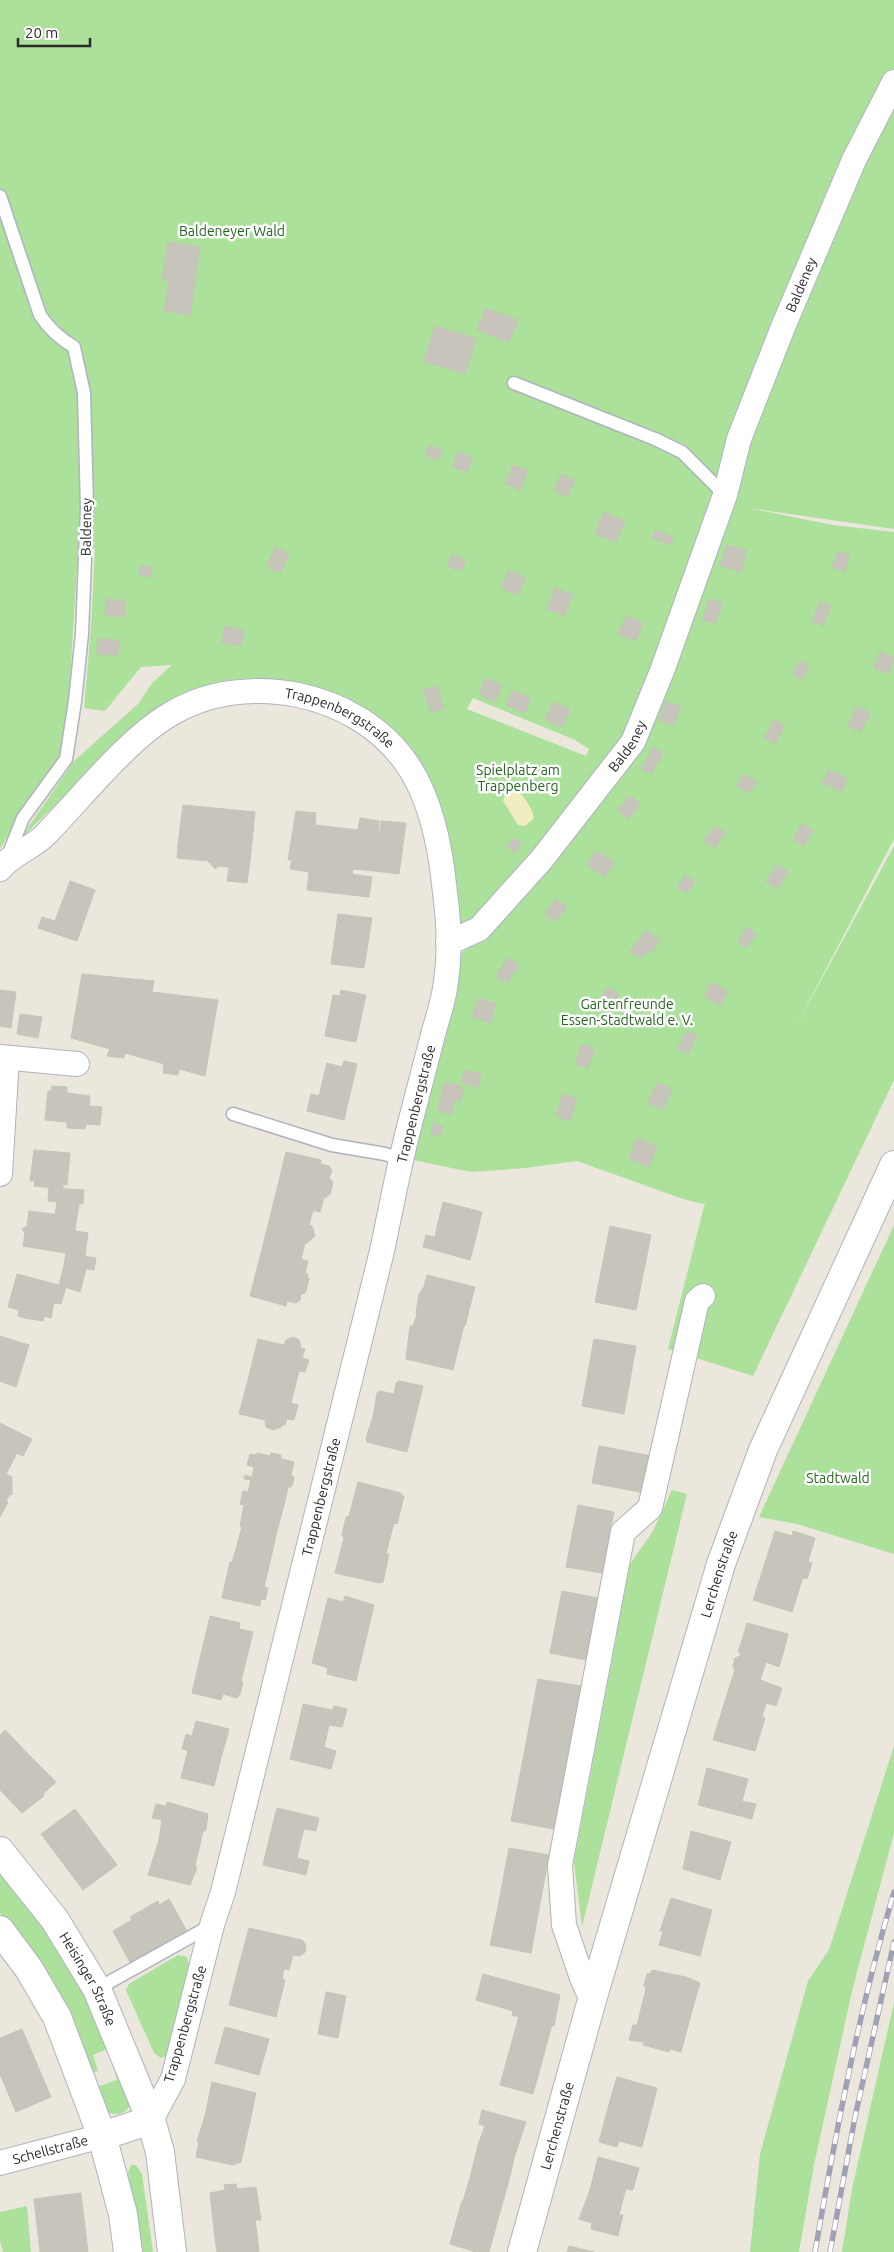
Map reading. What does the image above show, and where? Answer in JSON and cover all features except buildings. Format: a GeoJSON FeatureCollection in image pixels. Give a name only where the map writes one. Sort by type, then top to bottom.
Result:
{"type":"FeatureCollection","features":[{"type":"Feature","properties":{"kind":"main road","name":"Lerchenstraße"},"geometry":{"type":"LineString","coordinates":[[522,2252],[592,2000],[718,1573],[742,1501],[762,1450],[894,1165]]}},
{"type":"Feature","properties":{"kind":"main road","name":"Heisinger Straße"},"geometry":{"type":"LineString","coordinates":[[0,1851],[54,1920],[97,1989],[151,2120],[160,2152],[172,2252]]}},
{"type":"Feature","properties":{"kind":"main road"},"geometry":{"type":"LineString","coordinates":[[0,1930],[30,1969],[56,2017],[102,2136],[122,2214],[128,2252]]}},
{"type":"Feature","properties":{"kind":"main road"},"geometry":{"type":"LineString","coordinates":[[102,2136],[151,2120]]}},
{"type":"Feature","properties":{"kind":"street","name":"Baldeney"},"geometry":{"type":"LineString","coordinates":[[448,943],[479,929],[542,859],[634,742],[662,671],[725,495],[739,439],[783,327],[854,160],[894,82]]}},
{"type":"Feature","properties":{"kind":"street","name":"Trappenbergstraße"},"geometry":{"type":"LineString","coordinates":[[2,866],[42,839],[122,754],[168,715],[200,700],[223,693],[255,691],[301,696],[343,710],[370,726],[396,750],[414,774],[426,803],[439,850],[445,893],[448,943],[446,987],[401,1159],[382,1251],[223,1892],[212,1925],[173,2080],[151,2120]]}},
{"type":"Feature","properties":{"kind":"street"},"geometry":{"type":"LineString","coordinates":[[0,1174],[4,1058],[77,1064]]}},
{"type":"Feature","properties":{"kind":"street"},"geometry":{"type":"LineString","coordinates":[[592,2000],[582,1978],[564,1925],[560,1865],[623,1532],[650,1508],[697,1301],[703,1296]]}},
{"type":"Feature","properties":{"kind":"street","name":"Schellstraße"},"geometry":{"type":"LineString","coordinates":[[0,2163],[102,2136]]}},
{"type":"Feature","properties":{"kind":"lane","name":"Baldeney"},"geometry":{"type":"LineString","coordinates":[[0,196],[40,315],[57,336],[74,347],[84,392],[86,508],[82,634],[75,701],[66,759],[23,818],[2,866]]}},
{"type":"Feature","properties":{"kind":"lane"},"geometry":{"type":"LineString","coordinates":[[514,383],[656,439],[682,452],[725,495]]}},
{"type":"Feature","properties":{"kind":"lane"},"geometry":{"type":"LineString","coordinates":[[232,1114],[332,1145],[385,1154],[401,1159]]}},
{"type":"Feature","properties":{"kind":"lane"},"geometry":{"type":"LineString","coordinates":[[97,1989],[212,1925]]}},
{"type":"Feature","properties":{"kind":"green space"},"geometry":{"type":"Polygon","coordinates":[[[0,0],[894,0],[894,529],[748,508],[833,525],[894,532],[894,839],[794,1030],[894,846],[894,1080],[753,1376],[668,1349],[705,1202],[703,1204],[683,1199],[577,1161],[526,1168],[471,1172],[413,1160],[455,997],[461,953],[495,924],[476,925],[452,935],[444,847],[365,718],[223,688],[84,777],[20,839],[74,761],[139,703],[152,683],[172,665],[141,667],[105,711],[84,708],[95,548],[78,551],[69,697],[62,745],[55,769],[19,817],[0,849],[0,0]],[[473,698],[467,709],[586,756],[589,749],[575,740],[473,698]]]}},
{"type":"Feature","properties":{"kind":"green space","name":"Stadtwald"},"geometry":{"type":"Polygon","coordinates":[[[894,1225],[894,1554],[797,1524],[759,1517],[894,1225]]]}},
{"type":"Feature","properties":{"kind":"green space"},"geometry":{"type":"Polygon","coordinates":[[[672,1490],[687,1494],[582,1927],[574,1862],[630,1564],[653,1531],[672,1490]]]}},
{"type":"Feature","properties":{"kind":"green space"},"geometry":{"type":"Polygon","coordinates":[[[894,1746],[894,1833],[852,1991],[814,2165],[799,2252],[750,2252],[760,2154],[808,1981],[829,1950],[894,1746]]]}},
{"type":"Feature","properties":{"kind":"green space"},"geometry":{"type":"Polygon","coordinates":[[[0,1866],[65,1954],[113,2047],[93,2055],[98,2071],[92,2073],[21,1943],[0,1913],[0,1866]]]}},
{"type":"Feature","properties":{"kind":"green space"},"geometry":{"type":"Polygon","coordinates":[[[178,1955],[187,1957],[189,1965],[168,2055],[161,2058],[154,2053],[126,1990],[129,1984],[178,1955]]]}},
{"type":"Feature","properties":{"kind":"green space"},"geometry":{"type":"Polygon","coordinates":[[[894,2002],[894,2252],[842,2252],[852,2189],[894,2002]]]}},
{"type":"Feature","properties":{"kind":"green space"},"geometry":{"type":"Polygon","coordinates":[[[120,2061],[131,2104],[124,2112],[113,2114],[106,2111],[97,2087],[117,2080],[113,2064],[120,2061]]]}},
{"type":"Feature","properties":{"kind":"green space"},"geometry":{"type":"Polygon","coordinates":[[[131,2165],[136,2165],[142,2174],[153,2252],[140,2252],[128,2172],[131,2165]]]}},
{"type":"Feature","properties":{"kind":"green space"},"geometry":{"type":"Polygon","coordinates":[[[27,2206],[31,2252],[3,2252],[0,2240],[0,2212],[27,2206]]]}},
{"type":"Feature","properties":{"kind":"sand"},"geometry":{"type":"Polygon","coordinates":[[[514,789],[524,797],[533,814],[534,818],[525,826],[518,825],[503,801],[504,797],[514,789]]]}},
{"type":"Feature","properties":{"kind":"railway"},"geometry":{"type":"LineString","coordinates":[[815,2252],[849,2071],[881,1936],[894,1892]]}},
{"type":"Feature","properties":{"kind":"railway"},"geometry":{"type":"LineString","coordinates":[[830,2252],[855,2117],[894,1942]]}},
{"type":"Feature","properties":{"kind":"park label","name":"Baldeneyer Wald"},"geometry":{"type":"Point","coordinates":[232,231]}},
{"type":"Feature","properties":{"kind":"park label","name":"Spielplatz am Trappenberg"},"geometry":{"type":"Point","coordinates":[518,778]}},
{"type":"Feature","properties":{"kind":"park label","name":"Gartenfreunde Essen-Stadtwald e. V."},"geometry":{"type":"Point","coordinates":[627,1012]}}]}
